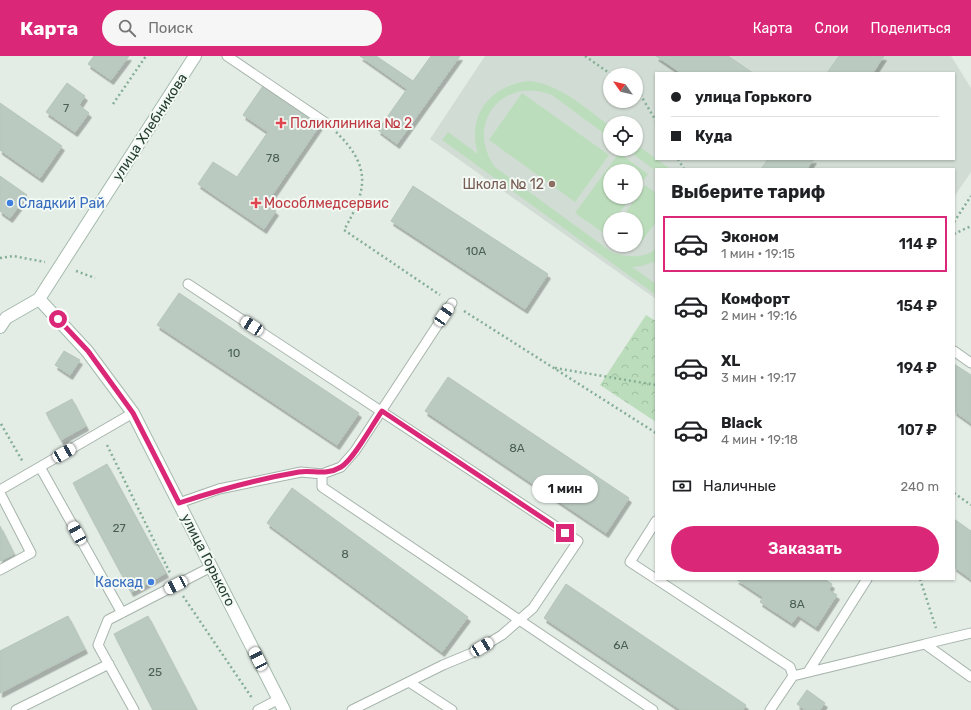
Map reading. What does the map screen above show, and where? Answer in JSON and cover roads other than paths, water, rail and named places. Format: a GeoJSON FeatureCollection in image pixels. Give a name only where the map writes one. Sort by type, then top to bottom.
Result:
{"type":"FeatureCollection","features":[{"type":"Feature","properties":{"kind":"street","name":"улица Хлебникова"},"geometry":{"type":"LineString","coordinates":[[39,299],[195,56]]}},
{"type":"Feature","properties":{"kind":"street"},"geometry":{"type":"LineString","coordinates":[[0,327],[6,318],[39,299]]}},
{"type":"Feature","properties":{"kind":"street","name":"улица Горького"},"geometry":{"type":"LineString","coordinates":[[39,299],[88,351],[133,413],[281,705]]}},
{"type":"Feature","properties":{"kind":"lane"},"geometry":{"type":"LineString","coordinates":[[227,56],[326,123]]}},
{"type":"Feature","properties":{"kind":"lane"},"geometry":{"type":"LineString","coordinates":[[188,284],[578,541],[533,608],[502,635],[472,654],[409,682],[352,710]]}},
{"type":"Feature","properties":{"kind":"lane"},"geometry":{"type":"LineString","coordinates":[[179,503],[219,489],[301,472],[322,474],[341,467],[355,451],[452,303]]}},
{"type":"Feature","properties":{"kind":"lane"},"geometry":{"type":"LineString","coordinates":[[955,353],[971,363]]}},
{"type":"Feature","properties":{"kind":"lane"},"geometry":{"type":"LineString","coordinates":[[0,570],[32,553],[0,491],[30,472],[133,413]]}},
{"type":"Feature","properties":{"kind":"lane"},"geometry":{"type":"LineString","coordinates":[[40,467],[122,613]]}},
{"type":"Feature","properties":{"kind":"lane"},"geometry":{"type":"LineString","coordinates":[[322,474],[322,487],[518,621],[652,710]]}},
{"type":"Feature","properties":{"kind":"lane"},"geometry":{"type":"LineString","coordinates":[[655,523],[630,562],[655,578]]}},
{"type":"Feature","properties":{"kind":"lane"},"geometry":{"type":"LineString","coordinates":[[134,710],[98,644],[108,620],[211,567]]}},
{"type":"Feature","properties":{"kind":"lane"},"geometry":{"type":"LineString","coordinates":[[658,580],[790,667],[793,676]]}},
{"type":"Feature","properties":{"kind":"lane"},"geometry":{"type":"LineString","coordinates":[[808,672],[866,580]]}},
{"type":"Feature","properties":{"kind":"lane"},"geometry":{"type":"LineString","coordinates":[[770,710],[793,676],[971,633]]}},
{"type":"Feature","properties":{"kind":"lane"},"geometry":{"type":"LineString","coordinates":[[925,644],[971,677]]}},
{"type":"Feature","properties":{"kind":"lane"},"geometry":{"type":"LineString","coordinates":[[16,710],[109,664]]}},
{"type":"Feature","properties":{"kind":"lane"},"geometry":{"type":"LineString","coordinates":[[409,682],[452,710]]}},
{"type":"Feature","properties":{"kind":"lane"},"geometry":{"type":"LineString","coordinates":[[258,710],[281,705]]}},
{"type":"Feature","properties":{"kind":"place","name":"Поликлиника № 2"},"geometry":{"type":"Point","coordinates":[281,123]}},
{"type":"Feature","properties":{"kind":"place","name":"Школа № 12"},"geometry":{"type":"Point","coordinates":[552,184]}},
{"type":"Feature","properties":{"kind":"place","name":"Сладкий Рай"},"geometry":{"type":"Point","coordinates":[10,203]}},
{"type":"Feature","properties":{"kind":"place","name":"Мособлмедсервис"},"geometry":{"type":"Point","coordinates":[256,203]}},
{"type":"Feature","properties":{"kind":"place","name":"Каскад"},"geometry":{"type":"Point","coordinates":[151,582]}}]}
